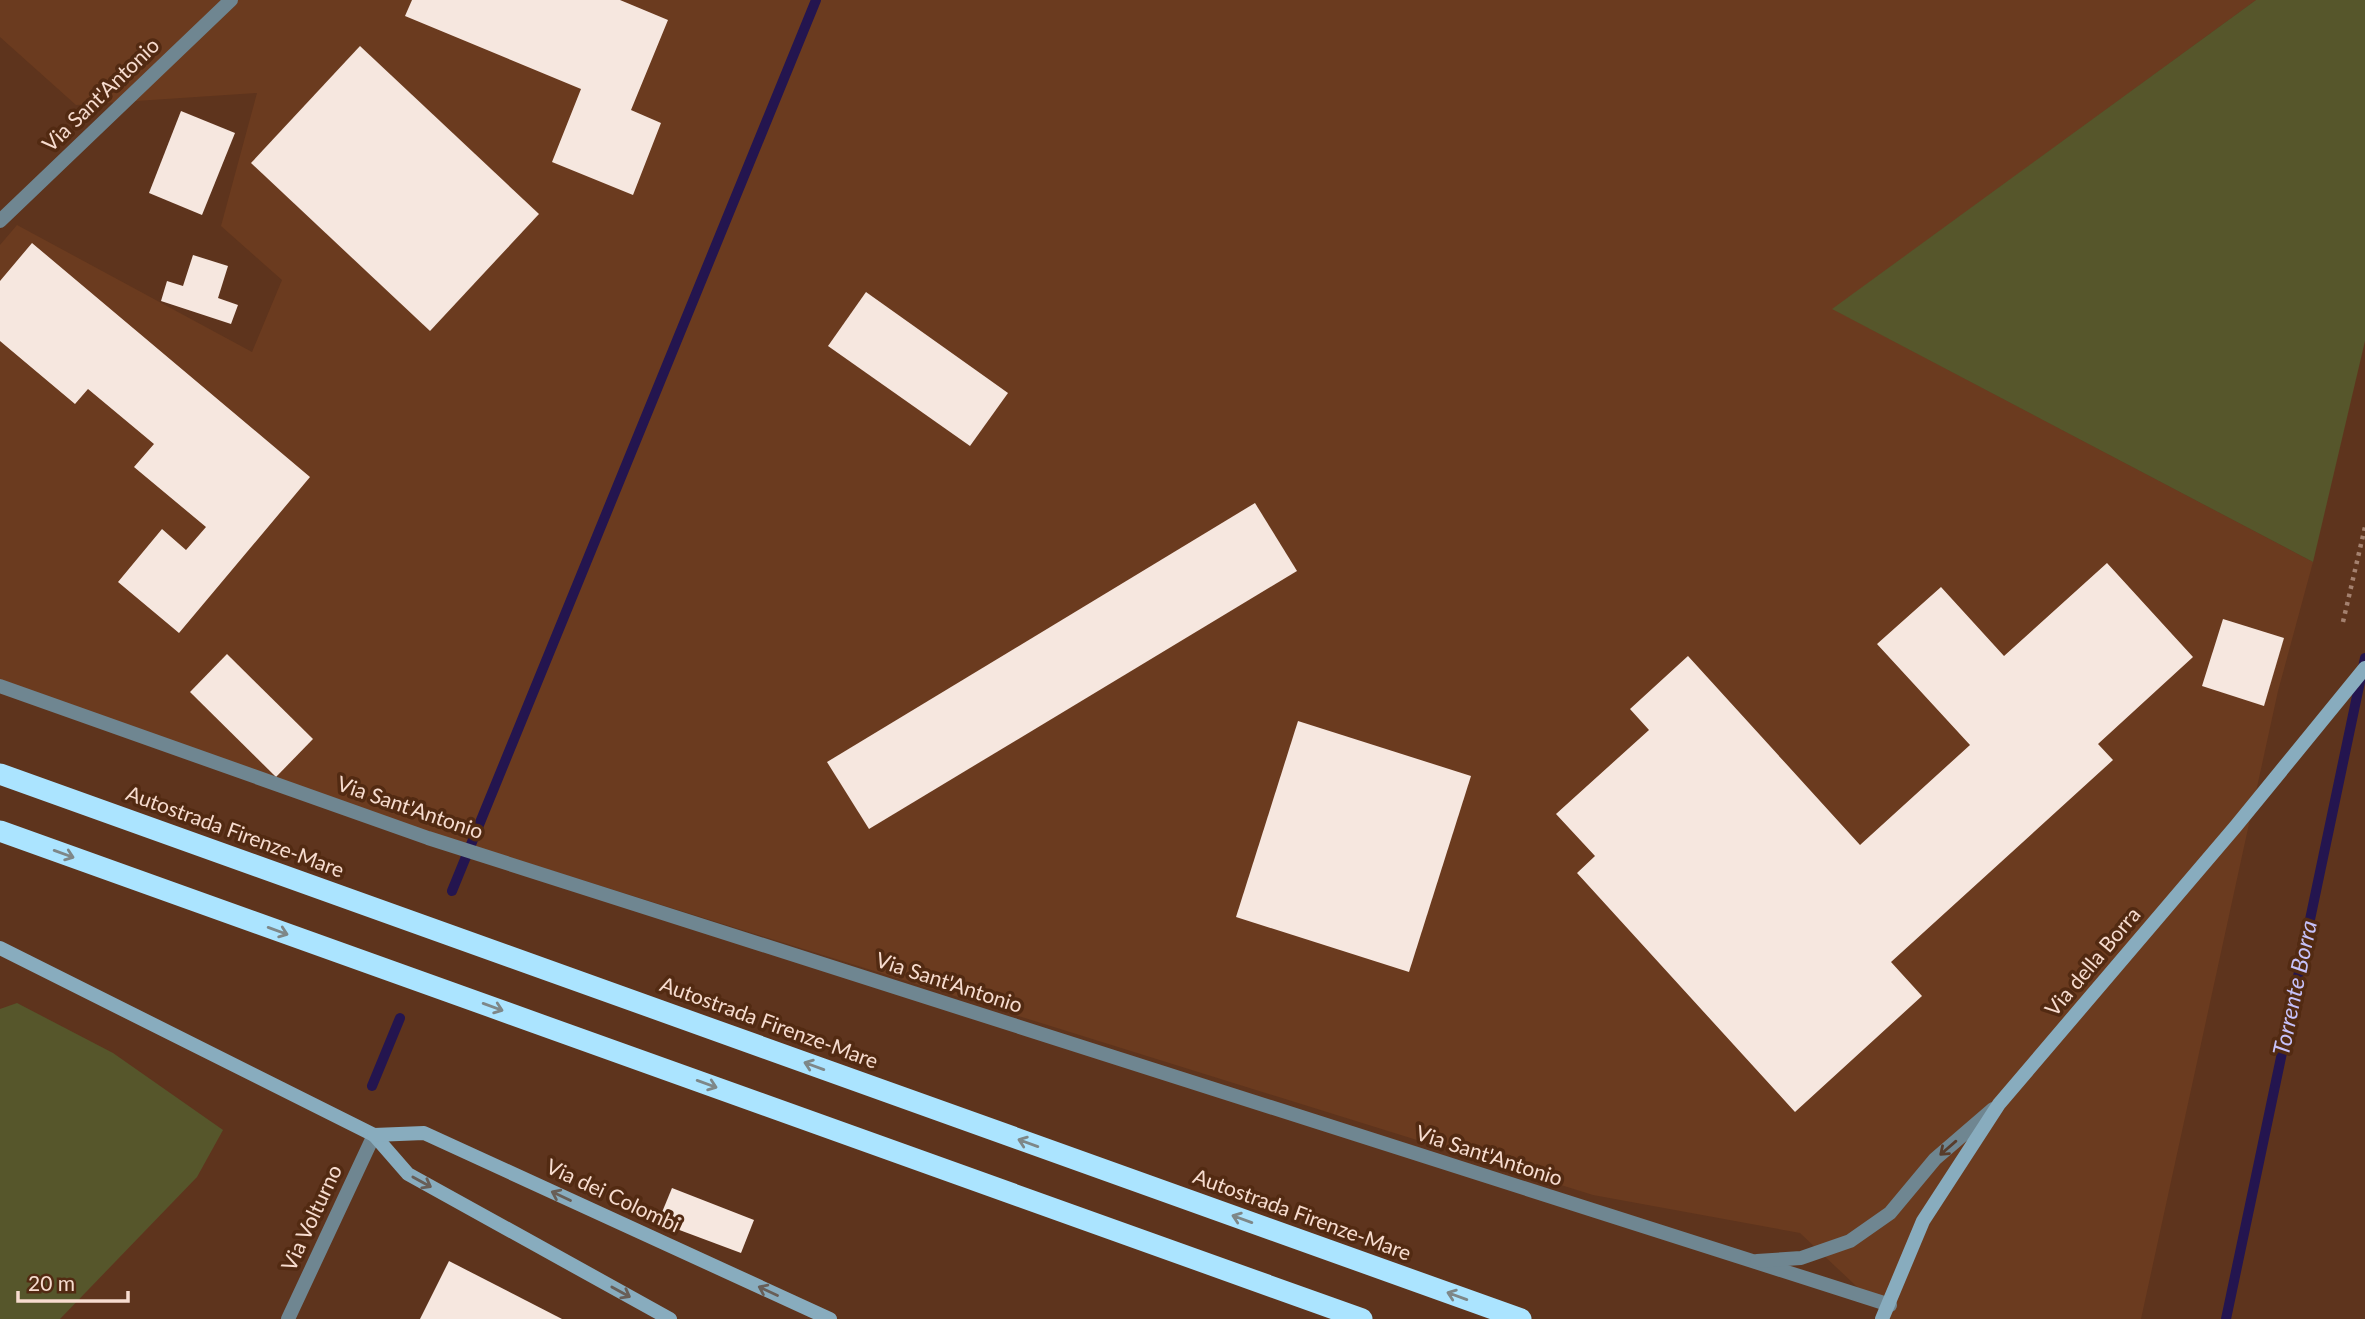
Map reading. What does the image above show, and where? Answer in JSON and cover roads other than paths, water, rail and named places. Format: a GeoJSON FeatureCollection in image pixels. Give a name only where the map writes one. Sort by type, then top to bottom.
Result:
{"type":"FeatureCollection","features":[{"type":"Feature","properties":{"kind":"highway","name":"Autostrada Firenze-Mare"},"geometry":{"type":"LineString","coordinates":[[0,774],[1521,1319]]}},
{"type":"Feature","properties":{"kind":"highway"},"geometry":{"type":"LineString","coordinates":[[0,831],[1362,1319]]}},
{"type":"Feature","properties":{"kind":"street","name":"Via Sant'Antonio"},"geometry":{"type":"LineString","coordinates":[[0,221],[231,0]]}},
{"type":"Feature","properties":{"kind":"street","name":"Via della Borra"},"geometry":{"type":"LineString","coordinates":[[1882,1319],[1889,1312],[1923,1221],[1999,1104],[2236,826],[2365,668]]}},
{"type":"Feature","properties":{"kind":"street","name":"Via Sant'Antonio"},"geometry":{"type":"LineString","coordinates":[[0,686],[446,843],[1747,1261],[1889,1312]]}},
{"type":"Feature","properties":{"kind":"street","name":"Via dei Colombi"},"geometry":{"type":"LineString","coordinates":[[0,948],[374,1135],[408,1174],[670,1319]]}},
{"type":"Feature","properties":{"kind":"street"},"geometry":{"type":"LineString","coordinates":[[1747,1261],[1801,1258],[1850,1241],[1890,1213],[1935,1159],[1999,1104]]}},
{"type":"Feature","properties":{"kind":"street","name":"Via dei Colombi"},"geometry":{"type":"LineString","coordinates":[[374,1135],[424,1133],[830,1319]]}},
{"type":"Feature","properties":{"kind":"street","name":"Via Volturno"},"geometry":{"type":"LineString","coordinates":[[288,1319],[374,1135]]}},
{"type":"Feature","properties":{"kind":"waterway"},"geometry":{"type":"LineString","coordinates":[[452,891],[816,0]]}},
{"type":"Feature","properties":{"kind":"waterway","name":"Torrente Borra"},"geometry":{"type":"LineString","coordinates":[[2226,1319],[2365,658]]}},
{"type":"Feature","properties":{"kind":"waterway"},"geometry":{"type":"LineString","coordinates":[[372,1086],[400,1018]]}}]}
